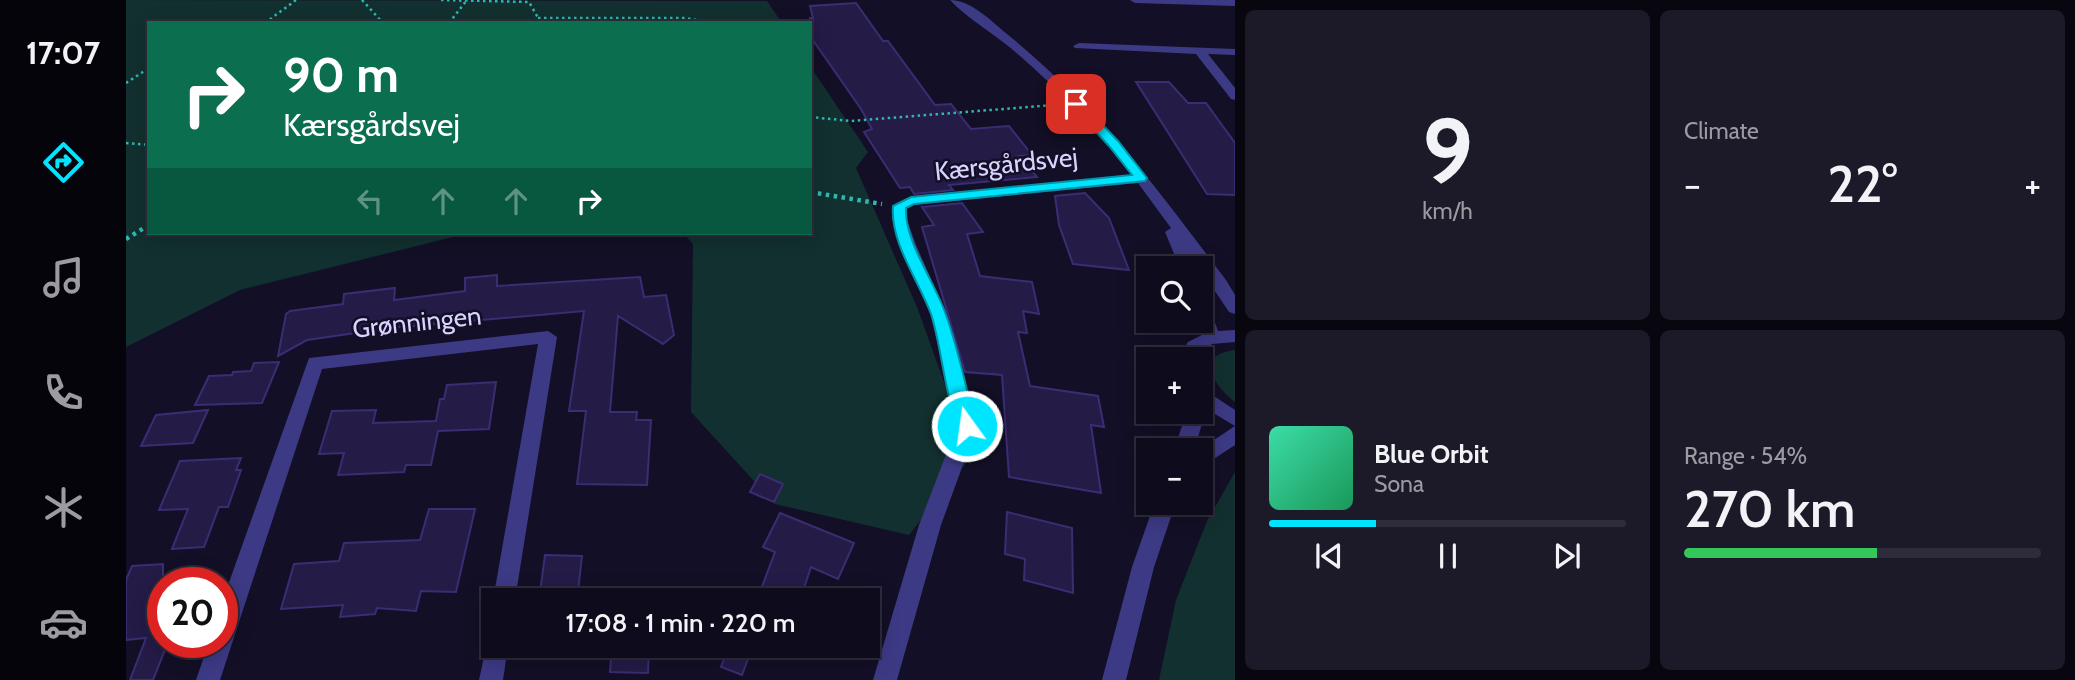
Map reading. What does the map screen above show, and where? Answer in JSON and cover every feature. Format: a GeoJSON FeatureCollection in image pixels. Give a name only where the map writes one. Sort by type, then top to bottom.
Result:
{"type":"FeatureCollection","features":[{"type":"Feature","properties":{"kind":"street","name":"Kærsgårdsvej"},"geometry":{"type":"LineString","coordinates":[[956,0],[1037,67],[1114,143],[1235,308]]}},
{"type":"Feature","properties":{"kind":"street","name":"Kærsgårdsvej"},"geometry":{"type":"LineString","coordinates":[[972,0],[995,18],[1037,67]]}},
{"type":"Feature","properties":{"kind":"street"},"geometry":{"type":"LineString","coordinates":[[1135,0],[1235,3]]}},
{"type":"Feature","properties":{"kind":"street"},"geometry":{"type":"LineString","coordinates":[[1220,3],[1235,19]]}},
{"type":"Feature","properties":{"kind":"street"},"geometry":{"type":"LineString","coordinates":[[1079,46],[1235,52]]}},
{"type":"Feature","properties":{"kind":"street"},"geometry":{"type":"LineString","coordinates":[[1199,50],[1235,96]]}},
{"type":"Feature","properties":{"kind":"street","name":"Kærsgårdsvej"},"geometry":{"type":"LineString","coordinates":[[900,206],[911,201],[1141,178]]}},
{"type":"Feature","properties":{"kind":"street"},"geometry":{"type":"LineString","coordinates":[[885,680],[930,525],[967,426],[939,314],[908,245],[899,217],[900,206]]}},
{"type":"Feature","properties":{"kind":"street","name":"Kærsgårdsvej"},"geometry":{"type":"LineString","coordinates":[[1163,209],[1183,256]]}},
{"type":"Feature","properties":{"kind":"street"},"geometry":{"type":"LineString","coordinates":[[1211,333],[1212,337]]}},
{"type":"Feature","properties":{"kind":"street"},"geometry":{"type":"LineString","coordinates":[[1194,347],[1212,337],[1235,336]]}},
{"type":"Feature","properties":{"kind":"street","name":"Grønningen"},"geometry":{"type":"LineString","coordinates":[[238,590],[315,363],[548,337],[506,588]]}},
{"type":"Feature","properties":{"kind":"street"},"geometry":{"type":"LineString","coordinates":[[1213,407],[1235,419]]}},
{"type":"Feature","properties":{"kind":"street"},"geometry":{"type":"LineString","coordinates":[[1213,450],[1235,434]]}},
{"type":"Feature","properties":{"kind":"street"},"geometry":{"type":"LineString","coordinates":[[1114,680],[1143,567],[1161,515]]}},
{"type":"Feature","properties":{"kind":"street"},"geometry":{"type":"LineString","coordinates":[[208,680],[215,658]]}},
{"type":"Feature","properties":{"kind":"street"},"geometry":{"type":"LineString","coordinates":[[491,680],[494,658]]}},
{"type":"Feature","properties":{"kind":"path"},"geometry":{"type":"LineString","coordinates":[[268,21],[296,0]]}},
{"type":"Feature","properties":{"kind":"path"},"geometry":{"type":"LineString","coordinates":[[362,0],[381,21]]}},
{"type":"Feature","properties":{"kind":"path"},"geometry":{"type":"LineString","coordinates":[[441,0],[529,2],[540,21]]}},
{"type":"Feature","properties":{"kind":"path"},"geometry":{"type":"LineString","coordinates":[[451,21],[467,0]]}},
{"type":"Feature","properties":{"kind":"path"},"geometry":{"type":"LineString","coordinates":[[538,18],[685,18],[702,21]]}},
{"type":"Feature","properties":{"kind":"path"},"geometry":{"type":"LineString","coordinates":[[126,83],[147,69]]}},
{"type":"Feature","properties":{"kind":"path"},"geometry":{"type":"LineString","coordinates":[[812,117],[850,121],[1076,104]]}},
{"type":"Feature","properties":{"kind":"path"},"geometry":{"type":"LineString","coordinates":[[126,143],[147,145]]}},
{"type":"Feature","properties":{"kind":"path"},"geometry":{"type":"LineString","coordinates":[[812,191],[900,206]]}},
{"type":"Feature","properties":{"kind":"path"},"geometry":{"type":"LineString","coordinates":[[126,239],[147,226]]}},
{"type":"Feature","properties":{"kind":"green space"},"geometry":{"type":"Polygon","coordinates":[[[126,0],[767,1],[781,21],[147,21],[147,235],[461,235],[240,290],[126,347],[126,0]]]}},
{"type":"Feature","properties":{"kind":"green space"},"geometry":{"type":"Polygon","coordinates":[[[812,69],[868,152],[856,168],[917,307],[971,457],[909,535],[775,504],[691,412],[693,244],[685,235],[812,235],[812,69]]]}},
{"type":"Feature","properties":{"kind":"green space"},"geometry":{"type":"Polygon","coordinates":[[[1235,350],[1235,402],[1220,388],[1213,376],[1213,360],[1222,353],[1235,350]]]}},
{"type":"Feature","properties":{"kind":"green space"},"geometry":{"type":"Polygon","coordinates":[[[1235,472],[1235,680],[1159,680],[1176,600],[1213,510],[1235,472]]]}},
{"type":"Feature","properties":{"kind":"building"},"geometry":{"type":"Polygon","coordinates":[[[856,3],[935,105],[951,104],[971,129],[1009,126],[1032,155],[1019,156],[1037,177],[949,185],[953,190],[914,194],[910,187],[900,188],[864,132],[872,129],[861,109],[812,39],[810,18],[813,18],[810,6],[856,3]]]}},
{"type":"Feature","properties":{"kind":"building"},"geometry":{"type":"Polygon","coordinates":[[[1136,82],[1169,82],[1188,103],[1206,103],[1235,143],[1235,195],[1207,194],[1136,82]]]}},
{"type":"Feature","properties":{"kind":"building"},"geometry":{"type":"Polygon","coordinates":[[[1085,193],[1109,218],[1129,270],[1073,264],[1059,225],[1055,196],[1085,193]]]}},
{"type":"Feature","properties":{"kind":"building"},"geometry":{"type":"Polygon","coordinates":[[[962,203],[983,232],[967,234],[980,276],[1032,282],[1039,314],[1023,311],[1027,333],[1018,332],[1030,386],[1098,396],[1104,427],[1091,425],[1101,493],[1009,477],[1002,375],[965,372],[922,227],[934,225],[922,207],[962,203]]]}},
{"type":"Feature","properties":{"kind":"building"},"geometry":{"type":"Polygon","coordinates":[[[497,275],[497,286],[640,277],[644,297],[666,295],[674,335],[663,344],[618,316],[610,412],[637,412],[636,420],[651,420],[647,485],[577,484],[586,411],[569,411],[584,311],[390,328],[307,340],[278,356],[286,314],[290,311],[343,304],[344,294],[395,288],[394,300],[465,291],[465,278],[497,275]]]}},
{"type":"Feature","properties":{"kind":"building"},"geometry":{"type":"Polygon","coordinates":[[[279,362],[262,403],[195,405],[209,376],[251,371],[254,363],[279,362]]]}},
{"type":"Feature","properties":{"kind":"building"},"geometry":{"type":"Polygon","coordinates":[[[496,382],[489,429],[438,431],[431,465],[406,465],[404,472],[338,475],[344,453],[319,454],[332,411],[376,410],[373,423],[436,421],[440,399],[444,399],[447,385],[496,382]]]}},
{"type":"Feature","properties":{"kind":"building"},"geometry":{"type":"Polygon","coordinates":[[[208,410],[193,443],[141,446],[156,415],[208,410]]]}},
{"type":"Feature","properties":{"kind":"building"},"geometry":{"type":"Polygon","coordinates":[[[241,458],[236,470],[241,470],[228,507],[219,507],[204,547],[172,549],[188,509],[159,510],[180,461],[241,458]]]}},
{"type":"Feature","properties":{"kind":"building"},"geometry":{"type":"Polygon","coordinates":[[[760,474],[783,484],[774,502],[750,492],[760,474]]]}},
{"type":"Feature","properties":{"kind":"building"},"geometry":{"type":"Polygon","coordinates":[[[429,509],[475,509],[456,592],[421,591],[416,611],[377,608],[375,614],[340,617],[343,605],[281,609],[294,564],[339,561],[344,543],[420,540],[429,509]]]}},
{"type":"Feature","properties":{"kind":"building"},"geometry":{"type":"Polygon","coordinates":[[[1007,512],[1072,528],[1073,593],[1024,580],[1025,559],[1005,554],[1007,512]]]}},
{"type":"Feature","properties":{"kind":"building"},"geometry":{"type":"Polygon","coordinates":[[[780,513],[854,543],[838,579],[811,567],[804,588],[762,588],[775,552],[763,547],[780,513]]]}},
{"type":"Feature","properties":{"kind":"building"},"geometry":{"type":"Polygon","coordinates":[[[545,555],[582,556],[578,588],[541,588],[545,555]]]}},
{"type":"Feature","properties":{"kind":"building"},"geometry":{"type":"Polygon","coordinates":[[[163,564],[163,567],[147,567],[147,658],[162,658],[153,680],[130,680],[146,638],[126,640],[126,580],[132,566],[163,564]]]}},
{"type":"Feature","properties":{"kind":"building"},"geometry":{"type":"Polygon","coordinates":[[[611,658],[649,658],[648,673],[610,672],[611,658]]]}},
{"type":"Feature","properties":{"kind":"building"},"geometry":{"type":"Polygon","coordinates":[[[724,658],[748,658],[742,675],[721,667],[724,658]]]}},
{"type":"Feature","properties":{"kind":"route"},"geometry":{"type":"LineString","coordinates":[[967,426],[939,314],[908,245],[899,217],[900,206],[911,201],[1141,178],[1114,143],[1076,104]]}}]}
